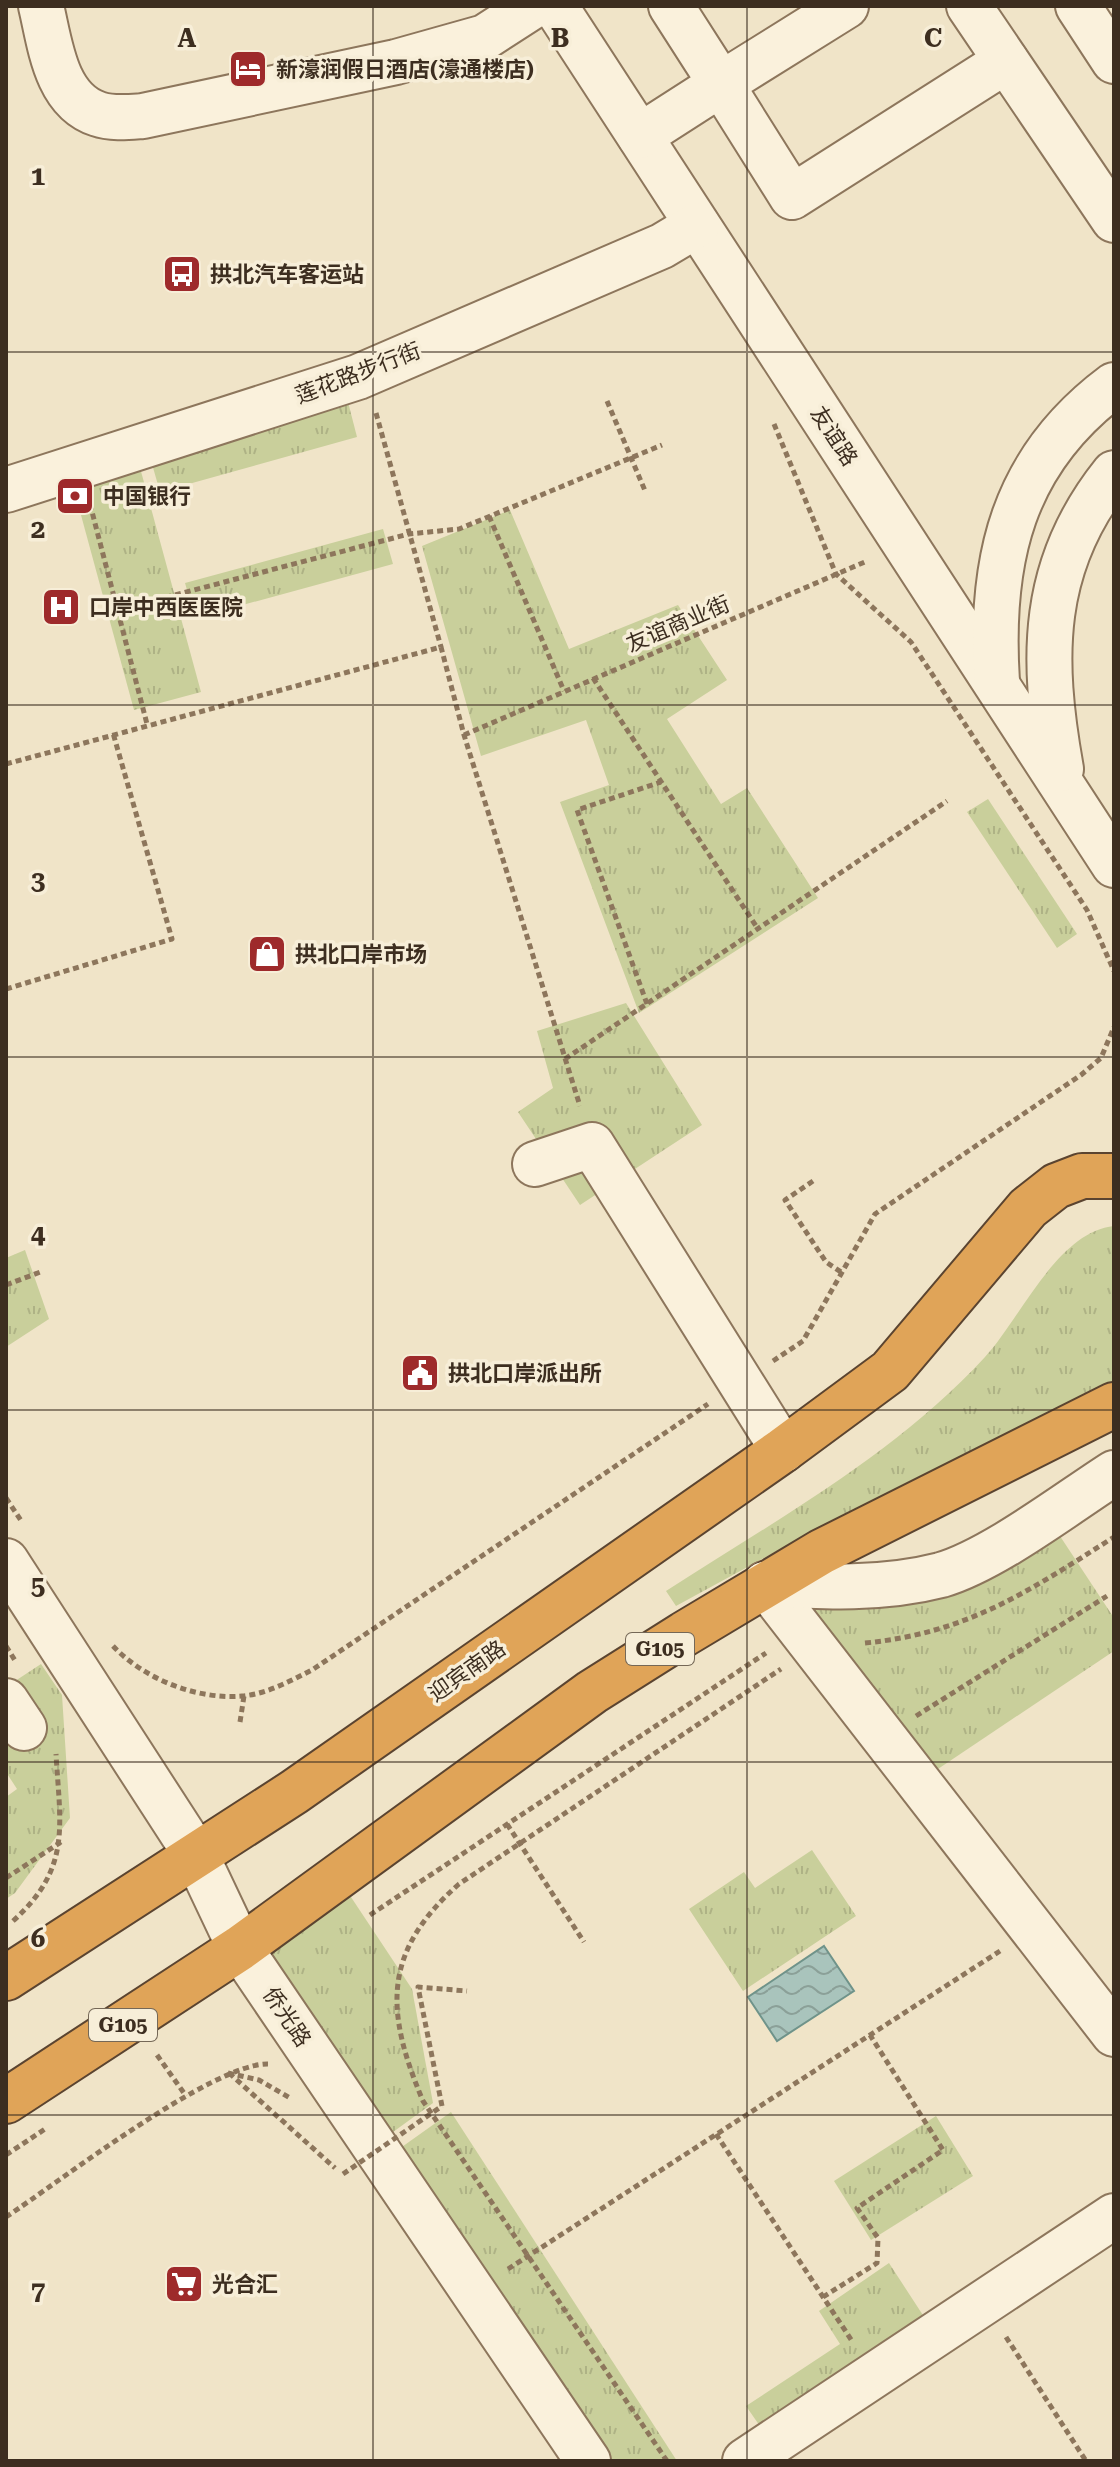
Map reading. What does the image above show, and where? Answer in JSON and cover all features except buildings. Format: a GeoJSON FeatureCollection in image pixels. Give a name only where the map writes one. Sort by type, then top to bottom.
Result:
{"type":"FeatureCollection","features":[{"type":"Feature","properties":{"kind":"highway","name":"迎宾南路"},"geometry":{"type":"LineString","coordinates":[[6,1978],[195,1853],[294,1792],[783,1450],[890,1371],[915,1346],[1028,1208],[1092,1173]]}},
{"type":"Feature","properties":{"kind":"highway","name":"G105"},"geometry":{"type":"LineString","coordinates":[[6,2101],[240,1948],[592,1692],[765,1584],[902,1509],[1114,1405]]}},
{"type":"Feature","properties":{"kind":"street"},"geometry":{"type":"LineString","coordinates":[[41,6],[56,69],[64,85],[81,104],[97,114],[118,117],[143,116],[396,62],[485,37],[533,6]]}},
{"type":"Feature","properties":{"kind":"street","name":"友谊路"},"geometry":{"type":"LineString","coordinates":[[555,6],[1114,865]]}},
{"type":"Feature","properties":{"kind":"street"},"geometry":{"type":"LineString","coordinates":[[671,6],[792,197],[1006,61]]}},
{"type":"Feature","properties":{"kind":"street"},"geometry":{"type":"LineString","coordinates":[[640,136],[846,6]]}},
{"type":"Feature","properties":{"kind":"street"},"geometry":{"type":"LineString","coordinates":[[969,6],[1114,220]]}},
{"type":"Feature","properties":{"kind":"street"},"geometry":{"type":"LineString","coordinates":[[1078,6],[1114,61]]}},
{"type":"Feature","properties":{"kind":"street","name":"莲花路步行街"},"geometry":{"type":"LineString","coordinates":[[6,490],[365,374],[662,246],[697,225]]}},
{"type":"Feature","properties":{"kind":"street"},"geometry":{"type":"LineString","coordinates":[[997,685],[997,582],[1005,542],[1019,501],[1056,436],[1114,385]]}},
{"type":"Feature","properties":{"kind":"street"},"geometry":{"type":"LineString","coordinates":[[1064,787],[1052,719],[1049,623],[1057,578],[1070,543],[1097,494],[1114,473]]}},
{"type":"Feature","properties":{"kind":"street"},"geometry":{"type":"LineString","coordinates":[[535,1164],[592,1145],[783,1450]]}},
{"type":"Feature","properties":{"kind":"street"},"geometry":{"type":"LineString","coordinates":[[765,1584],[826,1588],[890,1586],[944,1574],[1015,1538],[1114,1473]]}},
{"type":"Feature","properties":{"kind":"street","name":"侨光路"},"geometry":{"type":"LineString","coordinates":[[15,1543],[195,1853],[240,1948],[588,2461]]}},
{"type":"Feature","properties":{"kind":"street"},"geometry":{"type":"LineString","coordinates":[[765,1584],[881,1738],[1114,2034]]}},
{"type":"Feature","properties":{"kind":"street"},"geometry":{"type":"LineString","coordinates":[[745,2461],[1114,2216]]}},
{"type":"Feature","properties":{"kind":"path"},"geometry":{"type":"LineString","coordinates":[[365,374],[464,735],[592,1145]]}},
{"type":"Feature","properties":{"kind":"path"},"geometry":{"type":"LineString","coordinates":[[607,401],[646,493]]}},
{"type":"Feature","properties":{"kind":"path"},"geometry":{"type":"LineString","coordinates":[[773,420],[836,574],[911,642],[1087,910],[1114,971]]}},
{"type":"Feature","properties":{"kind":"path"},"geometry":{"type":"LineString","coordinates":[[117,610],[409,534],[459,529],[662,445]]}},
{"type":"Feature","properties":{"kind":"path"},"geometry":{"type":"LineString","coordinates":[[80,466],[147,724]]}},
{"type":"Feature","properties":{"kind":"path"},"geometry":{"type":"LineString","coordinates":[[489,516],[564,691]]}},
{"type":"Feature","properties":{"kind":"path","name":"友谊商业街"},"geometry":{"type":"LineString","coordinates":[[464,735],[905,545]]}},
{"type":"Feature","properties":{"kind":"path"},"geometry":{"type":"LineString","coordinates":[[6,764],[441,647]]}},
{"type":"Feature","properties":{"kind":"path"},"geometry":{"type":"LineString","coordinates":[[593,678],[758,929]]}},
{"type":"Feature","properties":{"kind":"path"},"geometry":{"type":"LineString","coordinates":[[6,989],[172,939],[113,733]]}},
{"type":"Feature","properties":{"kind":"path"},"geometry":{"type":"LineString","coordinates":[[647,1004],[577,810],[661,782]]}},
{"type":"Feature","properties":{"kind":"path"},"geometry":{"type":"LineString","coordinates":[[565,1059],[947,801]]}},
{"type":"Feature","properties":{"kind":"path"},"geometry":{"type":"LineString","coordinates":[[112,1644],[157,1678],[207,1695],[244,1696],[279,1686],[312,1670],[803,1341],[875,1214],[1081,1075],[1101,1058],[1114,1027]]}},
{"type":"Feature","properties":{"kind":"path"},"geometry":{"type":"LineString","coordinates":[[813,1181],[785,1200],[826,1262],[841,1272]]}},
{"type":"Feature","properties":{"kind":"path"},"geometry":{"type":"LineString","coordinates":[[6,1285],[43,1271]]}},
{"type":"Feature","properties":{"kind":"path"},"geometry":{"type":"LineString","coordinates":[[6,1498],[15,1543]]}},
{"type":"Feature","properties":{"kind":"path"},"geometry":{"type":"LineString","coordinates":[[370,1915],[507,1824],[806,1639],[930,1634],[973,1620],[1029,1591],[1114,1537]]}},
{"type":"Feature","properties":{"kind":"path"},"geometry":{"type":"LineString","coordinates":[[881,1738],[1107,1596]]}},
{"type":"Feature","properties":{"kind":"path"},"geometry":{"type":"LineString","coordinates":[[667,2461],[423,2101],[410,2070],[398,1991],[401,1961],[410,1937],[434,1906],[459,1884],[806,1639]]}},
{"type":"Feature","properties":{"kind":"path"},"geometry":{"type":"LineString","coordinates":[[6,1646],[61,1841],[42,1888],[6,1926]]}},
{"type":"Feature","properties":{"kind":"path"},"geometry":{"type":"LineString","coordinates":[[240,1722],[244,1696]]}},
{"type":"Feature","properties":{"kind":"path"},"geometry":{"type":"LineString","coordinates":[[507,1824],[584,1942]]}},
{"type":"Feature","properties":{"kind":"path"},"geometry":{"type":"LineString","coordinates":[[6,1878],[61,1841]]}},
{"type":"Feature","properties":{"kind":"path"},"geometry":{"type":"LineString","coordinates":[[474,2292],[1032,1930]]}},
{"type":"Feature","properties":{"kind":"path"},"geometry":{"type":"LineString","coordinates":[[6,2217],[186,2096],[228,2073],[343,2174],[442,2106],[418,1987],[467,1991]]}},
{"type":"Feature","properties":{"kind":"path"},"geometry":{"type":"LineString","coordinates":[[823,2297],[877,2263],[878,2238],[857,2208],[943,2150],[870,2035]]}},
{"type":"Feature","properties":{"kind":"path"},"geometry":{"type":"LineString","coordinates":[[146,2063],[159,2054],[186,2096]]}},
{"type":"Feature","properties":{"kind":"path"},"geometry":{"type":"LineString","coordinates":[[6,2155],[57,2122]]}},
{"type":"Feature","properties":{"kind":"path"},"geometry":{"type":"LineString","coordinates":[[716,2134],[875,2375]]}},
{"type":"Feature","properties":{"kind":"path"},"geometry":{"type":"LineString","coordinates":[[984,2302],[1086,2461]]}},
{"type":"Feature","properties":{"kind":"green space"},"geometry":{"type":"Polygon","coordinates":[[[348,402],[357,437],[160,492],[150,457],[348,402]]]}},
{"type":"Feature","properties":{"kind":"green space"},"geometry":{"type":"Polygon","coordinates":[[[139,464],[201,692],[134,710],[72,482],[139,464]]]}},
{"type":"Feature","properties":{"kind":"green space"},"geometry":{"type":"Polygon","coordinates":[[[510,510],[569,649],[678,605],[727,680],[667,719],[721,804],[747,788],[818,898],[639,1013],[560,802],[609,785],[586,720],[481,756],[422,546],[510,510]]]}},
{"type":"Feature","properties":{"kind":"green space"},"geometry":{"type":"Polygon","coordinates":[[[383,529],[393,564],[195,618],[185,583],[383,529]]]}},
{"type":"Feature","properties":{"kind":"green space"},"geometry":{"type":"Polygon","coordinates":[[[988,799],[1077,934],[1057,948],[967,812],[988,799]]]}},
{"type":"Feature","properties":{"kind":"green space"},"geometry":{"type":"Polygon","coordinates":[[[626,1003],[702,1125],[580,1205],[518,1112],[553,1088],[537,1031],[626,1003]]]}},
{"type":"Feature","properties":{"kind":"green space"},"geometry":{"type":"Polygon","coordinates":[[[1114,1226],[1114,1380],[804,1536],[676,1606],[666,1591],[833,1484],[874,1455],[950,1392],[999,1340],[1058,1260],[1094,1232],[1114,1226]]]}},
{"type":"Feature","properties":{"kind":"green space"},"geometry":{"type":"Polygon","coordinates":[[[25,1250],[49,1319],[6,1347],[6,1258],[25,1250]]]}},
{"type":"Feature","properties":{"kind":"green space"},"geometry":{"type":"Polygon","coordinates":[[[1056,1530],[1114,1618],[1114,1651],[929,1775],[791,1599],[1056,1530]]]}},
{"type":"Feature","properties":{"kind":"green space"},"geometry":{"type":"Polygon","coordinates":[[[41,1664],[62,1695],[70,1818],[15,1893],[6,1899],[6,1797],[17,1789],[6,1772],[6,1687],[41,1664]]]}},
{"type":"Feature","properties":{"kind":"green space"},"geometry":{"type":"Polygon","coordinates":[[[812,1850],[856,1916],[743,1991],[689,1909],[744,1872],[755,1888],[812,1850]]]}},
{"type":"Feature","properties":{"kind":"green space"},"geometry":{"type":"Polygon","coordinates":[[[341,1882],[412,1989],[433,2103],[382,2140],[248,1951],[341,1882]]]}},
{"type":"Feature","properties":{"kind":"green space"},"geometry":{"type":"Polygon","coordinates":[[[451,2112],[677,2461],[598,2461],[392,2154],[451,2112]]]}},
{"type":"Feature","properties":{"kind":"green space"},"geometry":{"type":"Polygon","coordinates":[[[936,2116],[973,2176],[871,2240],[834,2181],[936,2116]]]}},
{"type":"Feature","properties":{"kind":"green space"},"geometry":{"type":"Polygon","coordinates":[[[889,2263],[930,2326],[766,2435],[746,2406],[840,2344],[819,2311],[889,2263]]]}},
{"type":"Feature","properties":{"kind":"water"},"geometry":{"type":"Polygon","coordinates":[[[824,1946],[854,1991],[777,2041],[748,1997],[824,1946]]]}},
{"type":"Feature","properties":{"kind":"place","name":"新濠润假日酒店(濠通楼店)"},"geometry":{"type":"Point","coordinates":[248,69]}},
{"type":"Feature","properties":{"kind":"place","name":"拱北汽车客运站"},"geometry":{"type":"Point","coordinates":[182,274]}},
{"type":"Feature","properties":{"kind":"place","name":"中国银行"},"geometry":{"type":"Point","coordinates":[75,496]}},
{"type":"Feature","properties":{"kind":"place","name":"口岸中西医医院"},"geometry":{"type":"Point","coordinates":[61,607]}},
{"type":"Feature","properties":{"kind":"place","name":"拱北口岸市场"},"geometry":{"type":"Point","coordinates":[267,954]}},
{"type":"Feature","properties":{"kind":"place","name":"拱北口岸派出所"},"geometry":{"type":"Point","coordinates":[420,1373]}},
{"type":"Feature","properties":{"kind":"place","name":"光合汇"},"geometry":{"type":"Point","coordinates":[184,2284]}}]}
